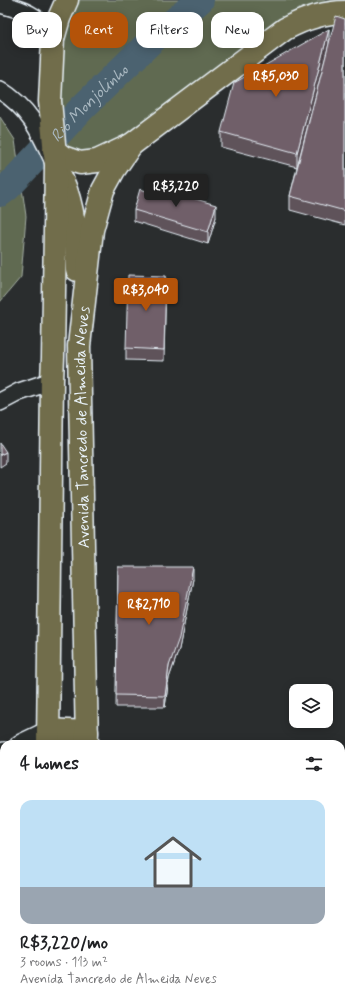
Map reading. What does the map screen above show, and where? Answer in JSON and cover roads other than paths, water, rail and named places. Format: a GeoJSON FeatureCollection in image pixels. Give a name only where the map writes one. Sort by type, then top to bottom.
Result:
{"type":"FeatureCollection","features":[{"type":"Feature","properties":{"kind":"main road"},"geometry":{"type":"LineString","coordinates":[[62,12],[68,0]]}},
{"type":"Feature","properties":{"kind":"main road"},"geometry":{"type":"LineString","coordinates":[[54,157],[63,157],[80,163],[97,161],[132,145],[285,29],[303,20],[322,14],[345,12]]}},
{"type":"Feature","properties":{"kind":"main road"},"geometry":{"type":"LineString","coordinates":[[53,48],[50,101],[54,157],[67,189],[74,216],[79,346]]}},
{"type":"Feature","properties":{"kind":"main road","name":"Avenida Tancredo de Almeida Neves"},"geometry":{"type":"LineString","coordinates":[[87,738],[79,346],[92,230],[103,190],[114,170],[132,145]]}},
{"type":"Feature","properties":{"kind":"main road","name":"Avenida Tancredo de Almeida Neves"},"geometry":{"type":"LineString","coordinates":[[48,737],[54,157]]}},
{"type":"Feature","properties":{"kind":"main road"},"geometry":{"type":"LineString","coordinates":[[48,737],[87,738]]}},
{"type":"Feature","properties":{"kind":"street"},"geometry":{"type":"LineString","coordinates":[[0,4],[25,12]]}},
{"type":"Feature","properties":{"kind":"street"},"geometry":{"type":"LineString","coordinates":[[0,90],[18,102],[34,122],[54,157]]}},
{"type":"Feature","properties":{"kind":"street"},"geometry":{"type":"LineString","coordinates":[[0,402],[19,392],[52,381]]}},
{"type":"Feature","properties":{"kind":"street"},"geometry":{"type":"LineString","coordinates":[[36,740],[48,737]]}},
{"type":"Feature","properties":{"kind":"waterway","name":"Rio Monjolinho"},"geometry":{"type":"LineString","coordinates":[[0,193],[8,187],[83,107],[151,41],[200,0]]}}]}
